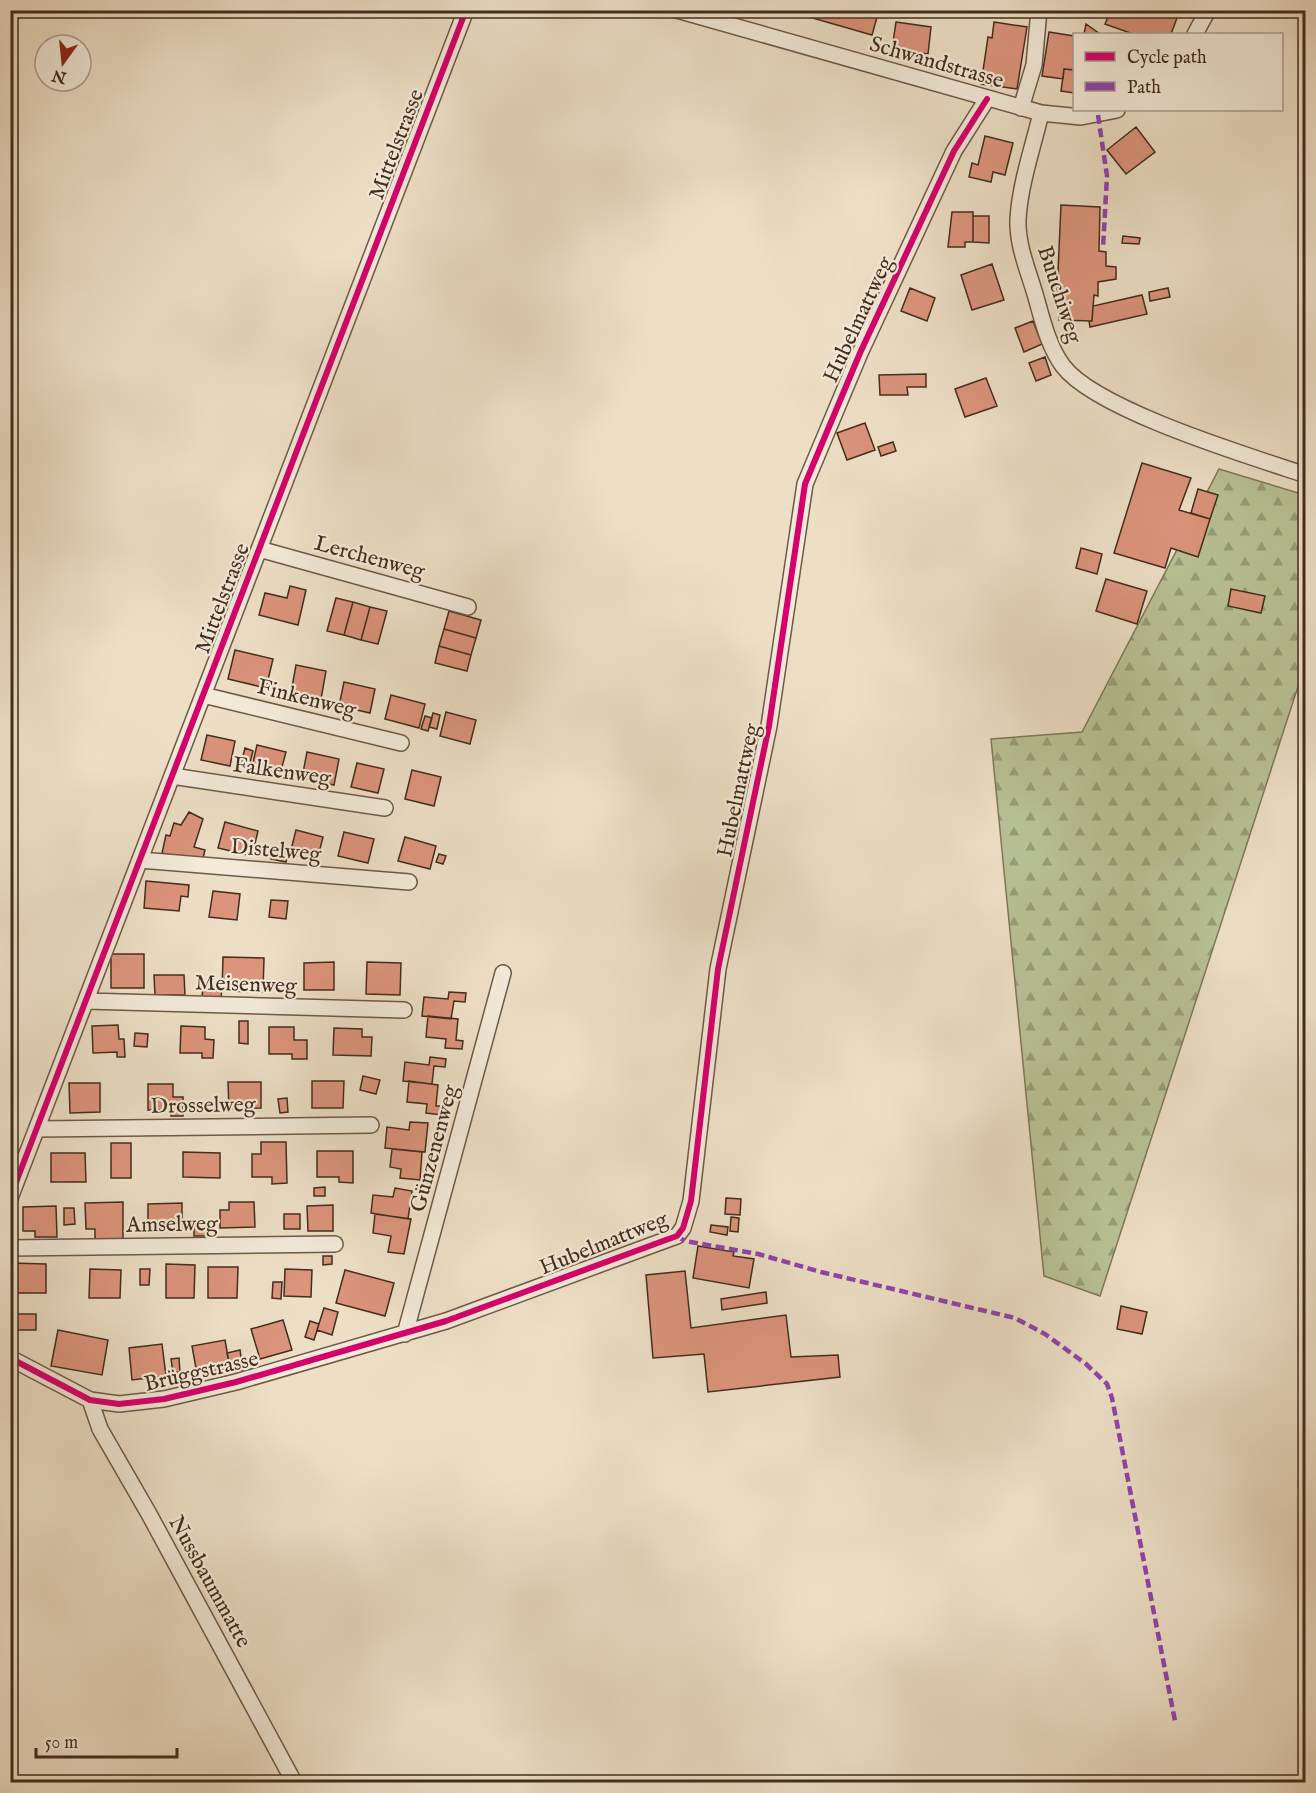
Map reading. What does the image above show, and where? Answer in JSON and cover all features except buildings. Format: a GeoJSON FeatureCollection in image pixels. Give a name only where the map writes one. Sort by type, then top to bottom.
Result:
{"type":"FeatureCollection","features":[{"type":"Feature","properties":{"kind":"street","name":"Mittelstrasse"},"geometry":{"type":"LineString","coordinates":[[10,1198],[466,10]]}},
{"type":"Feature","properties":{"kind":"street","name":"Schwandstrasse"},"geometry":{"type":"LineString","coordinates":[[677,10],[1041,113],[1081,117],[1112,111]]}},
{"type":"Feature","properties":{"kind":"street"},"geometry":{"type":"LineString","coordinates":[[1021,108],[1034,65],[1039,10]]}},
{"type":"Feature","properties":{"kind":"street"},"geometry":{"type":"LineString","coordinates":[[1196,33],[1208,10]]}},
{"type":"Feature","properties":{"kind":"street","name":"Hubelmattweg"},"geometry":{"type":"LineString","coordinates":[[405,1334],[486,1308],[677,1236],[683,1228],[694,1183],[718,969],[769,726],[805,484],[812,462],[860,353],[954,151],[987,99]]}},
{"type":"Feature","properties":{"kind":"street","name":"Buuchiweg"},"geometry":{"type":"LineString","coordinates":[[1041,113],[1021,201],[1019,237],[1053,349],[1064,366],[1078,382],[1098,396],[1226,448],[1305,475]]}},
{"type":"Feature","properties":{"kind":"street","name":"Lerchenweg"},"geometry":{"type":"LineString","coordinates":[[259,549],[468,607]]}},
{"type":"Feature","properties":{"kind":"street","name":"Finkenweg"},"geometry":{"type":"LineString","coordinates":[[203,695],[400,743]]}},
{"type":"Feature","properties":{"kind":"street","name":"Falkenweg"},"geometry":{"type":"LineString","coordinates":[[172,776],[385,808]]}},
{"type":"Feature","properties":{"kind":"street","name":"Distelweg"},"geometry":{"type":"LineString","coordinates":[[140,860],[409,882]]}},
{"type":"Feature","properties":{"kind":"street","name":"Günzenenweg"},"geometry":{"type":"LineString","coordinates":[[405,1334],[503,973]]}},
{"type":"Feature","properties":{"kind":"street","name":"Meisenweg"},"geometry":{"type":"LineString","coordinates":[[86,1001],[404,1010]]}},
{"type":"Feature","properties":{"kind":"street","name":"Drosselweg"},"geometry":{"type":"LineString","coordinates":[[37,1129],[370,1125]]}},
{"type":"Feature","properties":{"kind":"street","name":"Amselweg"},"geometry":{"type":"LineString","coordinates":[[10,1248],[335,1244]]}},
{"type":"Feature","properties":{"kind":"street","name":"Brüggstrasse"},"geometry":{"type":"LineString","coordinates":[[10,1358],[90,1400],[118,1404],[141,1403],[200,1392],[405,1334]]}},
{"type":"Feature","properties":{"kind":"street","name":"Nussbaummatte"},"geometry":{"type":"LineString","coordinates":[[90,1400],[100,1429],[150,1514],[294,1782]]}},
{"type":"Feature","properties":{"kind":"green space"},"geometry":{"type":"Polygon","coordinates":[[[1219,469],[1305,495],[1305,665],[1100,1296],[1044,1276],[991,739],[1082,732],[1219,469]]]}},
{"type":"Feature","properties":{"kind":"marked path"},"geometry":{"type":"LineString","coordinates":[[1098,115],[1107,176],[1103,248]]}},
{"type":"Feature","properties":{"kind":"marked path"},"geometry":{"type":"LineString","coordinates":[[677,1236],[685,1241],[758,1254],[821,1272],[1015,1318],[1045,1334],[1086,1364],[1107,1384],[1112,1398],[1175,1721]]}},
{"type":"Feature","properties":{"kind":"cycle path"},"geometry":{"type":"LineString","coordinates":[[10,1198],[466,10]]}},
{"type":"Feature","properties":{"kind":"cycle path"},"geometry":{"type":"LineString","coordinates":[[10,1358],[90,1400],[119,1404],[164,1399],[236,1382],[446,1321],[677,1236],[683,1228],[691,1201],[718,969],[769,726],[805,484],[860,353],[954,151],[987,99]]}}]}
